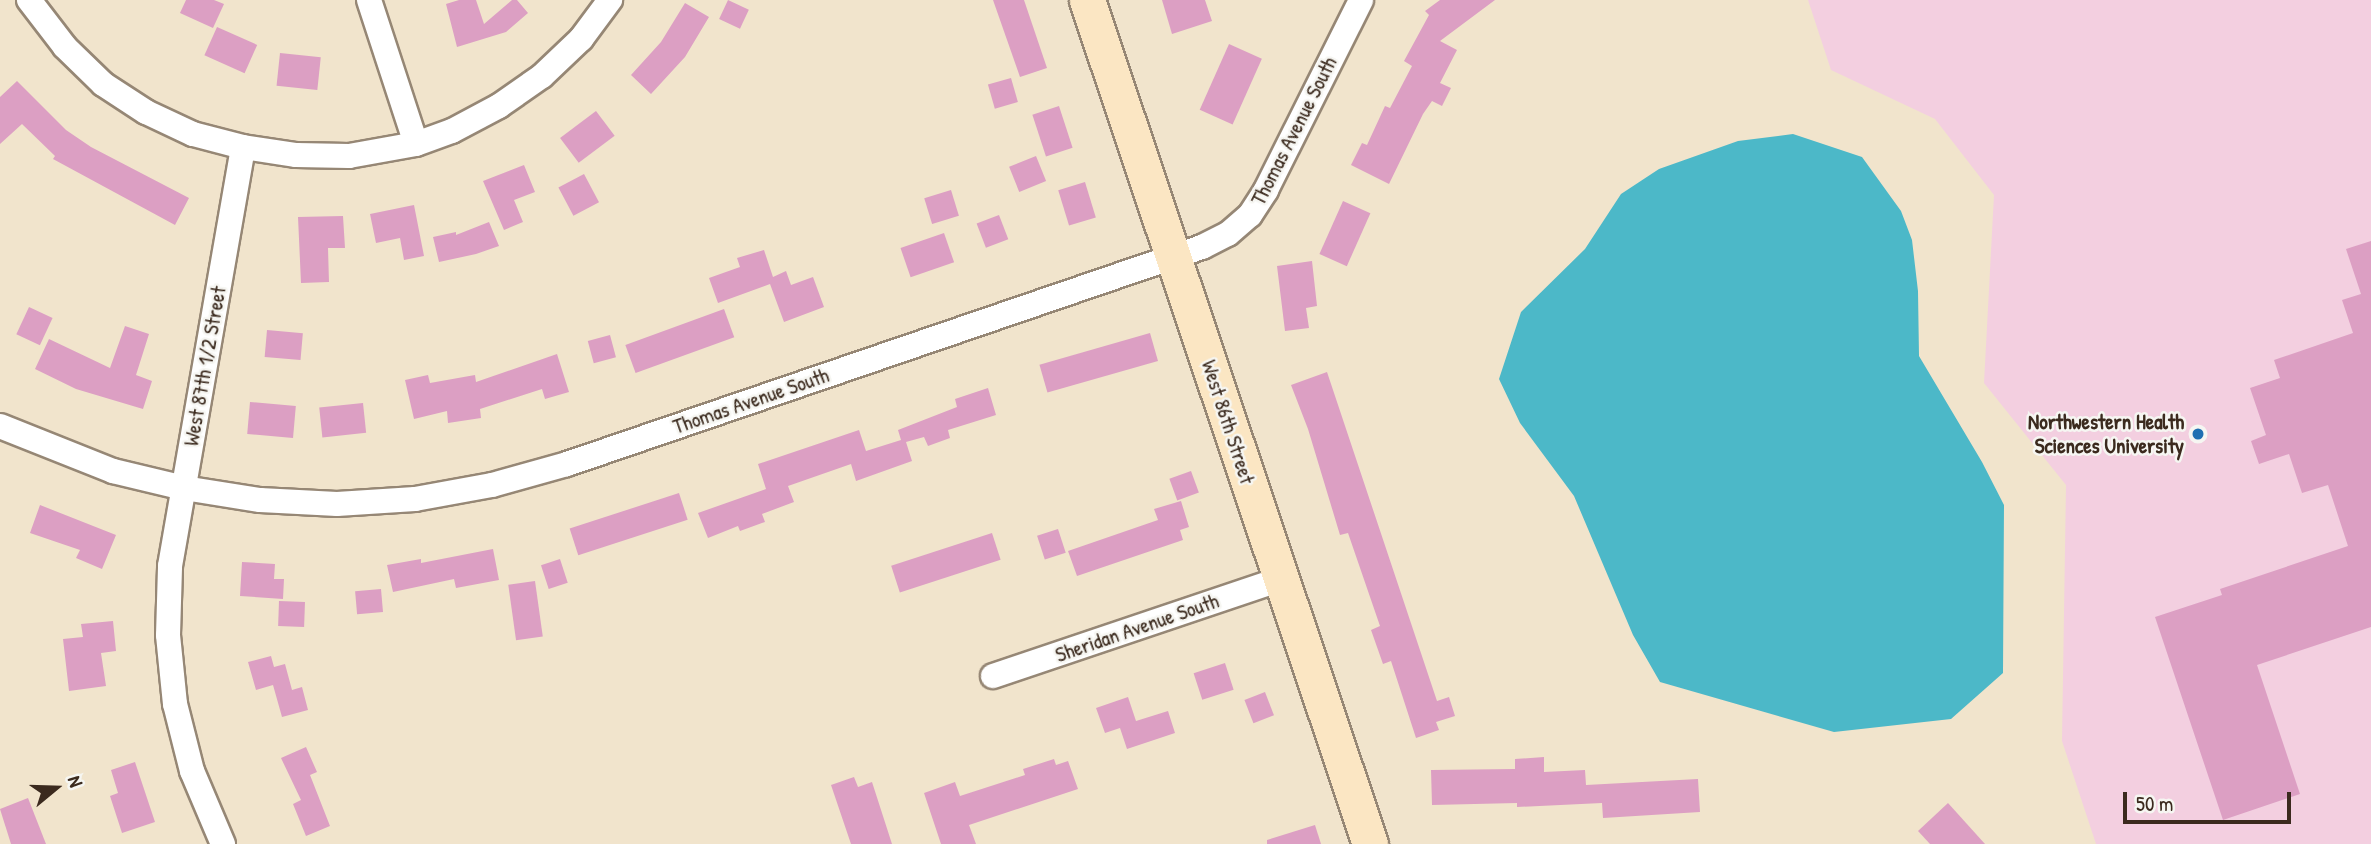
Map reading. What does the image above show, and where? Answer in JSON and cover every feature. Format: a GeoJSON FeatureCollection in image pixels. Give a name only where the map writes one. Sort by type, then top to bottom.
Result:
{"type":"FeatureCollection","features":[{"type":"Feature","properties":{"kind":"street"},"geometry":{"type":"LineString","coordinates":[[29,0],[65,47],[103,83],[146,112],[193,134],[243,147],[296,155],[349,156],[416,144],[452,131],[499,106],[542,76],[581,39],[610,0]]}},
{"type":"Feature","properties":{"kind":"street"},"geometry":{"type":"LineString","coordinates":[[369,0],[416,144]]}},
{"type":"Feature","properties":{"kind":"street","name":"West 86th Street"},"geometry":{"type":"LineString","coordinates":[[1087,0],[1370,844]]}},
{"type":"Feature","properties":{"kind":"street","name":"Thomas Avenue South"},"geometry":{"type":"LineString","coordinates":[[0,426],[113,471],[184,488],[260,500],[337,504],[415,499],[492,485],[567,464],[1173,257],[1228,234],[1250,215],[1266,191],[1361,0]]}},
{"type":"Feature","properties":{"kind":"street","name":"West 87th 1/2 Street"},"geometry":{"type":"LineString","coordinates":[[223,844],[192,771],[175,704],[168,635],[170,566],[243,147]]}},
{"type":"Feature","properties":{"kind":"street","name":"Sheridan Avenue South"},"geometry":{"type":"LineString","coordinates":[[993,676],[1281,579]]}},
{"type":"Feature","properties":{"kind":"shaded area","name":"Northwestern Health Sciences University"},"geometry":{"type":"Polygon","coordinates":[[[1808,0],[2371,0],[2371,844],[2096,844],[2062,741],[2066,485],[1984,383],[1994,195],[1935,119],[1831,70],[1808,0]]]}},
{"type":"Feature","properties":{"kind":"water"},"geometry":{"type":"Polygon","coordinates":[[[1793,134],[1862,157],[1901,211],[1912,240],[1918,291],[1919,356],[1982,462],[2004,505],[2003,673],[1951,719],[1834,732],[1660,682],[1633,635],[1574,496],[1520,423],[1499,379],[1521,312],[1585,249],[1621,194],[1659,169],[1738,141],[1793,134]]]}},
{"type":"Feature","properties":{"kind":"building"},"geometry":{"type":"Polygon","coordinates":[[[186,0],[214,0],[224,4],[213,28],[180,13],[186,0]]]}},
{"type":"Feature","properties":{"kind":"building"},"geometry":{"type":"Polygon","coordinates":[[[459,0],[476,0],[484,24],[512,0],[517,0],[528,13],[506,32],[457,47],[446,4],[459,0]]]}},
{"type":"Feature","properties":{"kind":"building"},"geometry":{"type":"Polygon","coordinates":[[[728,0],[749,10],[740,29],[719,19],[728,0]]]}},
{"type":"Feature","properties":{"kind":"building"},"geometry":{"type":"Polygon","coordinates":[[[993,0],[1024,0],[1047,68],[1020,77],[993,0]]]}},
{"type":"Feature","properties":{"kind":"building"},"geometry":{"type":"Polygon","coordinates":[[[1162,0],[1205,0],[1212,21],[1172,34],[1162,0]]]}},
{"type":"Feature","properties":{"kind":"building"},"geometry":{"type":"Polygon","coordinates":[[[1440,0],[1495,0],[1440,41],[1457,50],[1440,83],[1451,88],[1442,106],[1432,101],[1423,114],[1389,184],[1351,165],[1362,143],[1367,145],[1385,106],[1390,108],[1412,66],[1404,61],[1429,15],[1425,11],[1440,0]]]}},
{"type":"Feature","properties":{"kind":"building"},"geometry":{"type":"Polygon","coordinates":[[[685,3],[709,17],[685,57],[651,94],[631,75],[661,42],[685,3]]]}},
{"type":"Feature","properties":{"kind":"building"},"geometry":{"type":"Polygon","coordinates":[[[217,27],[257,45],[245,73],[204,55],[217,27]]]}},
{"type":"Feature","properties":{"kind":"building"},"geometry":{"type":"Polygon","coordinates":[[[1229,44],[1262,59],[1233,124],[1200,110],[1229,44]]]}},
{"type":"Feature","properties":{"kind":"building"},"geometry":{"type":"Polygon","coordinates":[[[280,53],[321,57],[317,90],[277,86],[280,53]]]}},
{"type":"Feature","properties":{"kind":"building"},"geometry":{"type":"Polygon","coordinates":[[[1011,78],[1018,102],[995,109],[988,85],[1011,78]]]}},
{"type":"Feature","properties":{"kind":"building"},"geometry":{"type":"Polygon","coordinates":[[[17,81],[66,130],[91,147],[189,198],[175,225],[53,159],[55,156],[22,124],[0,144],[0,97],[17,81]]]}},
{"type":"Feature","properties":{"kind":"building"},"geometry":{"type":"Polygon","coordinates":[[[1059,106],[1073,148],[1046,156],[1032,115],[1059,106]]]}},
{"type":"Feature","properties":{"kind":"building"},"geometry":{"type":"Polygon","coordinates":[[[596,111],[615,136],[579,163],[560,138],[596,111]]]}},
{"type":"Feature","properties":{"kind":"building"},"geometry":{"type":"Polygon","coordinates":[[[1036,156],[1046,181],[1019,192],[1009,167],[1036,156]]]}},
{"type":"Feature","properties":{"kind":"building"},"geometry":{"type":"Polygon","coordinates":[[[524,165],[535,192],[514,200],[523,222],[504,230],[483,181],[524,165]]]}},
{"type":"Feature","properties":{"kind":"building"},"geometry":{"type":"Polygon","coordinates":[[[584,174],[599,202],[573,216],[558,188],[584,174]]]}},
{"type":"Feature","properties":{"kind":"building"},"geometry":{"type":"Polygon","coordinates":[[[1085,182],[1096,217],[1069,226],[1058,190],[1085,182]]]}},
{"type":"Feature","properties":{"kind":"building"},"geometry":{"type":"Polygon","coordinates":[[[951,190],[959,216],[932,224],[924,198],[951,190]]]}},
{"type":"Feature","properties":{"kind":"building"},"geometry":{"type":"Polygon","coordinates":[[[1343,201],[1370,213],[1347,266],[1319,254],[1343,201]]]}},
{"type":"Feature","properties":{"kind":"building"},"geometry":{"type":"Polygon","coordinates":[[[414,205],[424,256],[404,260],[400,238],[376,243],[370,214],[414,205]]]}},
{"type":"Feature","properties":{"kind":"building"},"geometry":{"type":"Polygon","coordinates":[[[999,215],[1008,239],[986,248],[977,224],[999,215]]]}},
{"type":"Feature","properties":{"kind":"building"},"geometry":{"type":"Polygon","coordinates":[[[343,216],[345,248],[328,248],[329,282],[301,283],[298,217],[343,216]]]}},
{"type":"Feature","properties":{"kind":"building"},"geometry":{"type":"Polygon","coordinates":[[[489,222],[499,246],[439,262],[433,237],[456,232],[456,235],[489,222]]]}},
{"type":"Feature","properties":{"kind":"building"},"geometry":{"type":"Polygon","coordinates":[[[944,233],[954,262],[911,277],[901,248],[944,233]]]}},
{"type":"Feature","properties":{"kind":"building"},"geometry":{"type":"Polygon","coordinates":[[[2371,241],[2371,627],[2257,665],[2300,794],[2223,820],[2155,617],[2222,595],[2220,589],[2348,546],[2328,485],[2302,493],[2289,454],[2259,464],[2251,441],[2266,435],[2250,388],[2280,378],[2274,360],[2353,333],[2342,300],[2361,294],[2346,249],[2371,241]]]}},
{"type":"Feature","properties":{"kind":"building"},"geometry":{"type":"Polygon","coordinates":[[[764,250],[773,277],[786,271],[791,285],[813,277],[824,307],[784,322],[770,284],[718,303],[709,278],[740,267],[737,258],[764,250]]]}},
{"type":"Feature","properties":{"kind":"building"},"geometry":{"type":"Polygon","coordinates":[[[1312,261],[1317,306],[1306,308],[1309,328],[1285,331],[1277,266],[1312,261]]]}},
{"type":"Feature","properties":{"kind":"building"},"geometry":{"type":"Polygon","coordinates":[[[29,307],[53,318],[40,345],[16,334],[29,307]]]}},
{"type":"Feature","properties":{"kind":"building"},"geometry":{"type":"Polygon","coordinates":[[[724,309],[734,337],[636,373],[625,345],[724,309]]]}},
{"type":"Feature","properties":{"kind":"building"},"geometry":{"type":"Polygon","coordinates":[[[125,326],[149,334],[136,375],[152,381],[143,409],[76,389],[35,369],[49,339],[110,368],[125,326]]]}},
{"type":"Feature","properties":{"kind":"building"},"geometry":{"type":"Polygon","coordinates":[[[267,330],[303,333],[301,360],[265,357],[267,330]]]}},
{"type":"Feature","properties":{"kind":"building"},"geometry":{"type":"Polygon","coordinates":[[[1150,333],[1158,361],[1047,393],[1039,365],[1150,333]]]}},
{"type":"Feature","properties":{"kind":"building"},"geometry":{"type":"Polygon","coordinates":[[[610,335],[616,357],[594,363],[588,341],[610,335]]]}},
{"type":"Feature","properties":{"kind":"building"},"geometry":{"type":"Polygon","coordinates":[[[557,354],[569,392],[545,399],[542,389],[480,409],[481,418],[448,423],[447,411],[414,419],[405,380],[428,375],[430,383],[475,375],[476,382],[557,354]]]}},
{"type":"Feature","properties":{"kind":"building"},"geometry":{"type":"Polygon","coordinates":[[[1327,372],[1437,701],[1449,697],[1455,716],[1436,722],[1439,730],[1416,738],[1391,661],[1383,664],[1371,630],[1380,626],[1348,533],[1340,535],[1308,429],[1291,385],[1327,372]]]}},
{"type":"Feature","properties":{"kind":"building"},"geometry":{"type":"Polygon","coordinates":[[[988,388],[996,415],[948,430],[950,438],[928,446],[924,437],[906,442],[912,461],[856,481],[851,464],[788,486],[794,502],[762,514],[765,522],[740,531],[738,526],[708,538],[698,513],[766,489],[758,464],[859,430],[866,451],[901,440],[898,430],[957,407],[955,399],[988,388]]]}},
{"type":"Feature","properties":{"kind":"building"},"geometry":{"type":"Polygon","coordinates":[[[250,402],[296,406],[293,438],[247,434],[250,402]]]}},
{"type":"Feature","properties":{"kind":"building"},"geometry":{"type":"Polygon","coordinates":[[[363,403],[366,433],[322,437],[319,408],[363,403]]]}},
{"type":"Feature","properties":{"kind":"building"},"geometry":{"type":"Polygon","coordinates":[[[1191,471],[1199,493],[1177,500],[1169,479],[1191,471]]]}},
{"type":"Feature","properties":{"kind":"building"},"geometry":{"type":"Polygon","coordinates":[[[679,493],[688,520],[578,555],[570,529],[679,493]]]}},
{"type":"Feature","properties":{"kind":"building"},"geometry":{"type":"Polygon","coordinates":[[[1181,501],[1189,527],[1180,530],[1183,540],[1077,576],[1068,551],[1158,520],[1154,509],[1181,501]]]}},
{"type":"Feature","properties":{"kind":"building"},"geometry":{"type":"Polygon","coordinates":[[[40,505],[116,535],[102,569],[76,558],[80,550],[30,533],[40,505]]]}},
{"type":"Feature","properties":{"kind":"building"},"geometry":{"type":"Polygon","coordinates":[[[1058,529],[1066,553],[1045,560],[1037,536],[1058,529]]]}},
{"type":"Feature","properties":{"kind":"building"},"geometry":{"type":"Polygon","coordinates":[[[992,533],[1001,560],[900,592],[891,566],[992,533]]]}},
{"type":"Feature","properties":{"kind":"building"},"geometry":{"type":"Polygon","coordinates":[[[493,549],[499,580],[456,588],[454,579],[393,592],[387,565],[421,559],[421,563],[493,549]]]}},
{"type":"Feature","properties":{"kind":"building"},"geometry":{"type":"Polygon","coordinates":[[[560,559],[568,583],[549,589],[541,565],[560,559]]]}},
{"type":"Feature","properties":{"kind":"building"},"geometry":{"type":"Polygon","coordinates":[[[242,562],[275,564],[274,579],[284,579],[283,599],[240,596],[242,562]]]}},
{"type":"Feature","properties":{"kind":"building"},"geometry":{"type":"Polygon","coordinates":[[[535,581],[543,636],[516,640],[508,585],[535,581]]]}},
{"type":"Feature","properties":{"kind":"building"},"geometry":{"type":"Polygon","coordinates":[[[381,589],[383,612],[357,614],[355,591],[381,589]]]}},
{"type":"Feature","properties":{"kind":"building"},"geometry":{"type":"Polygon","coordinates":[[[279,601],[305,602],[304,627],[278,626],[279,601]]]}},
{"type":"Feature","properties":{"kind":"building"},"geometry":{"type":"Polygon","coordinates":[[[113,621],[116,651],[101,653],[106,686],[69,691],[63,639],[83,637],[81,624],[113,621]]]}},
{"type":"Feature","properties":{"kind":"building"},"geometry":{"type":"Polygon","coordinates":[[[271,656],[274,667],[285,664],[292,690],[302,687],[308,710],[282,717],[273,685],[256,690],[248,662],[271,656]]]}},
{"type":"Feature","properties":{"kind":"building"},"geometry":{"type":"Polygon","coordinates":[[[1225,663],[1234,690],[1202,700],[1194,673],[1225,663]]]}},
{"type":"Feature","properties":{"kind":"building"},"geometry":{"type":"Polygon","coordinates":[[[1265,692],[1274,715],[1253,723],[1244,700],[1265,692]]]}},
{"type":"Feature","properties":{"kind":"building"},"geometry":{"type":"Polygon","coordinates":[[[1128,697],[1136,721],[1168,711],[1175,733],[1127,749],[1120,728],[1105,733],[1096,708],[1128,697]]]}},
{"type":"Feature","properties":{"kind":"building"},"geometry":{"type":"Polygon","coordinates":[[[306,747],[317,772],[310,775],[330,826],[306,836],[293,804],[301,800],[281,758],[306,747]]]}},
{"type":"Feature","properties":{"kind":"building"},"geometry":{"type":"Polygon","coordinates":[[[1544,757],[1544,772],[1585,770],[1586,785],[1698,779],[1700,812],[1603,818],[1602,803],[1517,807],[1517,803],[1432,805],[1431,770],[1515,769],[1515,759],[1544,757]]]}},
{"type":"Feature","properties":{"kind":"building"},"geometry":{"type":"Polygon","coordinates":[[[1054,759],[1056,765],[1068,761],[1078,789],[969,825],[976,844],[941,844],[924,793],[955,782],[960,796],[1025,775],[1023,769],[1054,759]]]}},
{"type":"Feature","properties":{"kind":"building"},"geometry":{"type":"Polygon","coordinates":[[[135,762],[155,822],[122,833],[110,796],[118,793],[111,770],[135,762]]]}},
{"type":"Feature","properties":{"kind":"building"},"geometry":{"type":"Polygon","coordinates":[[[854,777],[858,787],[872,782],[892,844],[851,844],[831,785],[854,777]]]}},
{"type":"Feature","properties":{"kind":"building"},"geometry":{"type":"Polygon","coordinates":[[[28,798],[46,844],[11,844],[0,809],[28,798]]]}},
{"type":"Feature","properties":{"kind":"building"},"geometry":{"type":"Polygon","coordinates":[[[1948,803],[1985,844],[1930,844],[1918,831],[1948,803]]]}},
{"type":"Feature","properties":{"kind":"building"},"geometry":{"type":"Polygon","coordinates":[[[1315,825],[1321,844],[1267,844],[1267,840],[1315,825]]]}},
{"type":"Feature","properties":{"kind":"place","name":"Northwestern Health Sciences University"},"geometry":{"type":"Point","coordinates":[2198,434]}}]}
